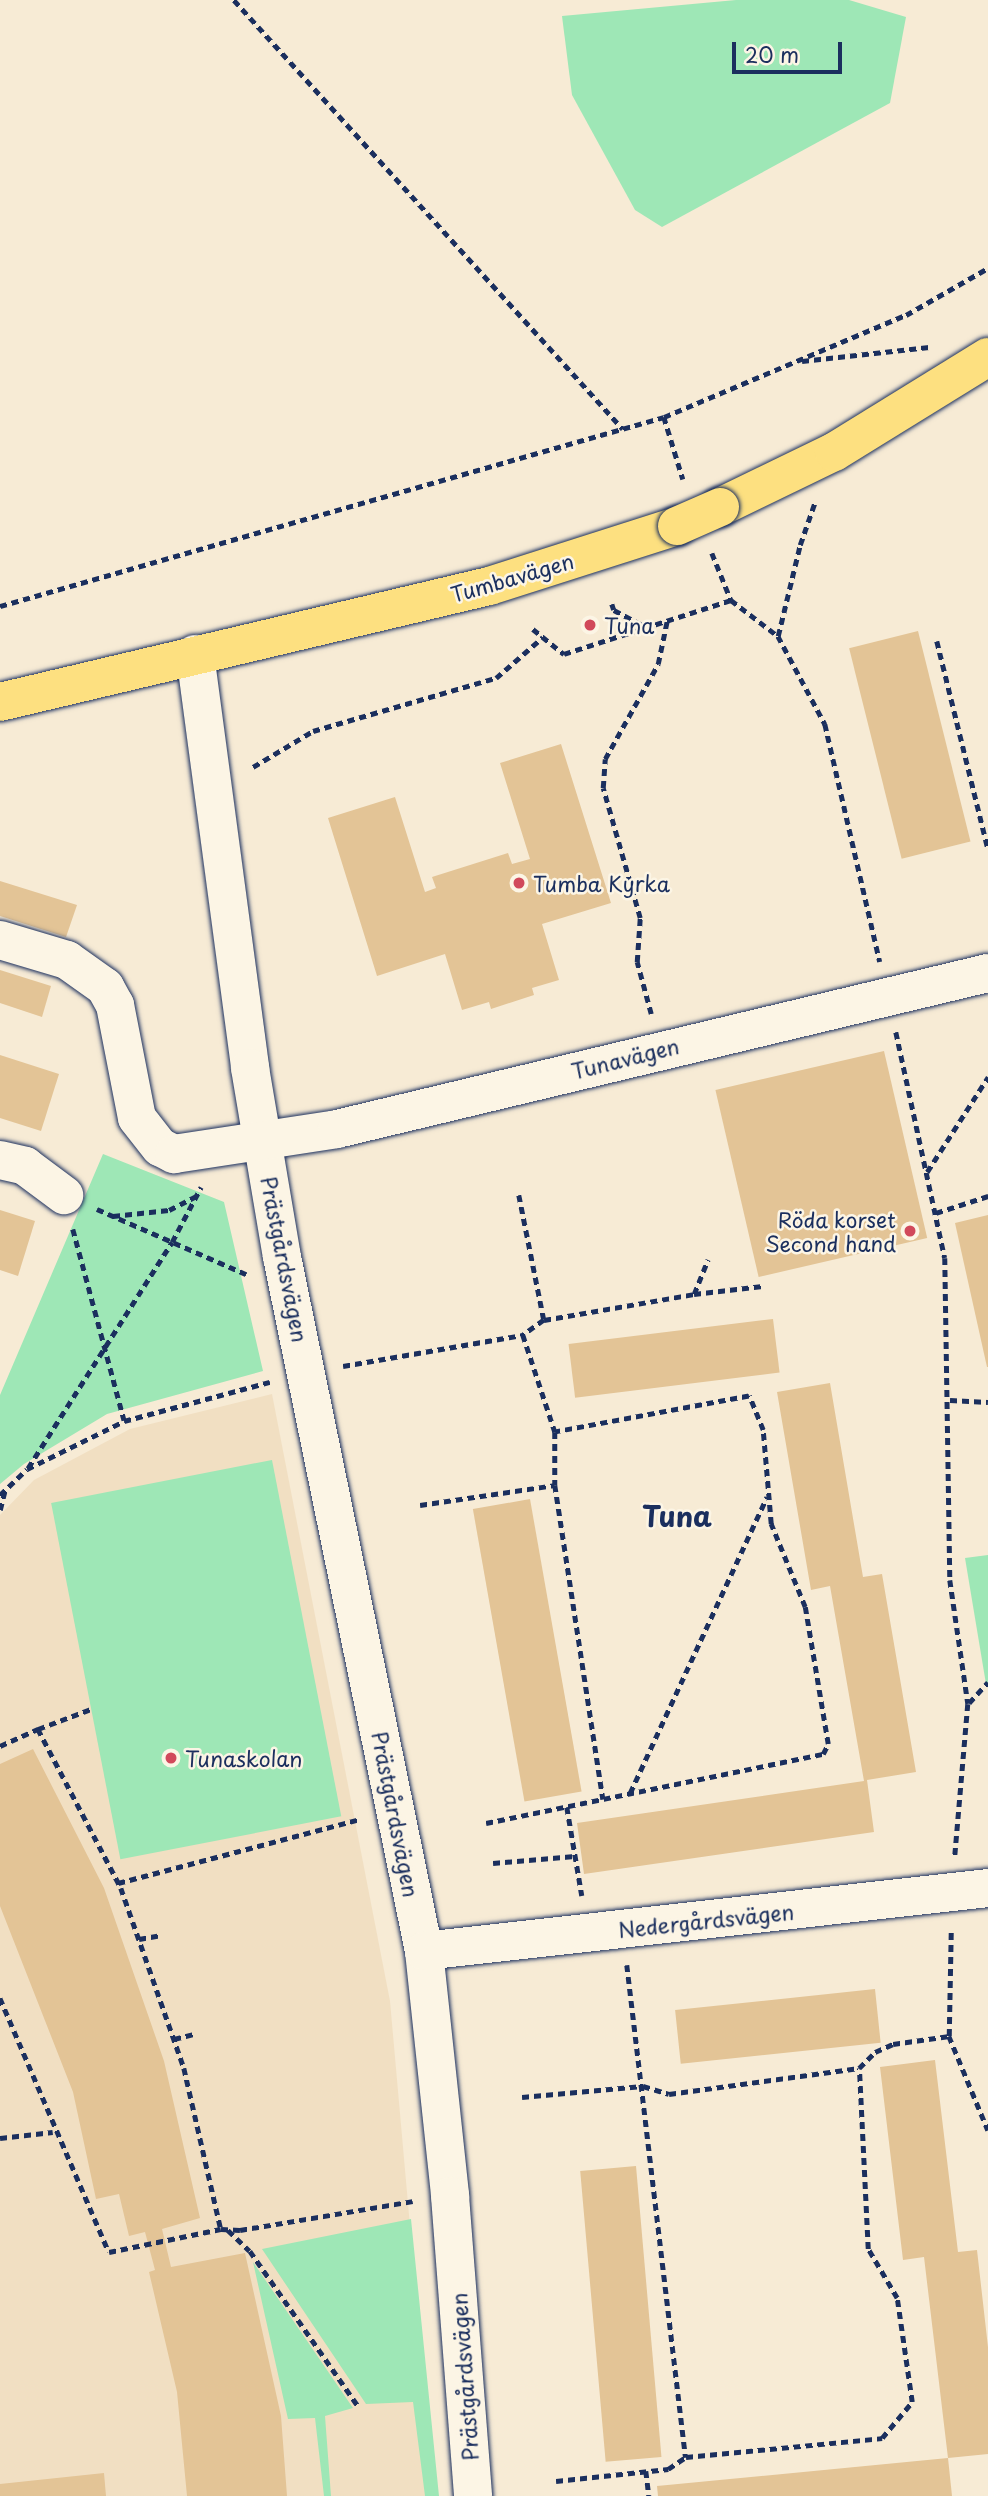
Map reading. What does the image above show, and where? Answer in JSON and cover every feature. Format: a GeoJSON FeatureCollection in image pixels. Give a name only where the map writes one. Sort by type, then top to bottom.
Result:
{"type":"FeatureCollection","features":[{"type":"Feature","properties":{"kind":"main road","name":"Tumbavägen"},"geometry":{"type":"LineString","coordinates":[[0,702],[489,586],[677,526],[834,452],[988,357]]}},
{"type":"Feature","properties":{"kind":"street","name":"Prästgårdsvägen"},"geometry":{"type":"LineString","coordinates":[[195,654],[263,1141],[424,1951],[450,2196],[473,2496]]}},
{"type":"Feature","properties":{"kind":"street"},"geometry":{"type":"LineString","coordinates":[[0,940],[66,960],[105,987],[115,1005],[138,1118],[146,1133],[174,1154],[263,1141]]}},
{"type":"Feature","properties":{"kind":"street","name":"Tunavägen"},"geometry":{"type":"LineString","coordinates":[[263,1141],[337,1129],[660,1049],[988,973]]}},
{"type":"Feature","properties":{"kind":"street"},"geometry":{"type":"LineString","coordinates":[[0,1160],[25,1166],[64,1195]]}},
{"type":"Feature","properties":{"kind":"street","name":"Nedergårdsvägen"},"geometry":{"type":"LineString","coordinates":[[424,1951],[970,1890]]}},
{"type":"Feature","properties":{"kind":"path"},"geometry":{"type":"LineString","coordinates":[[234,0],[623,429]]}},
{"type":"Feature","properties":{"kind":"path"},"geometry":{"type":"LineString","coordinates":[[0,606],[664,417],[906,315],[988,268]]}},
{"type":"Feature","properties":{"kind":"path"},"geometry":{"type":"LineString","coordinates":[[797,361],[937,346]]}},
{"type":"Feature","properties":{"kind":"path"},"geometry":{"type":"LineString","coordinates":[[664,417],[682,479]]}},
{"type":"Feature","properties":{"kind":"path"},"geometry":{"type":"LineString","coordinates":[[778,636],[800,545],[834,452]]}},
{"type":"Feature","properties":{"kind":"path"},"geometry":{"type":"LineString","coordinates":[[712,553],[731,600],[778,636],[825,724],[945,1258],[950,1400],[950,1580],[968,1704],[970,1890],[949,2036],[988,2130]]}},
{"type":"Feature","properties":{"kind":"path"},"geometry":{"type":"LineString","coordinates":[[533,629],[564,654],[731,600]]}},
{"type":"Feature","properties":{"kind":"path"},"geometry":{"type":"LineString","coordinates":[[612,604],[614,610],[647,627]]}},
{"type":"Feature","properties":{"kind":"path"},"geometry":{"type":"LineString","coordinates":[[660,1049],[637,962],[640,918],[603,789],[605,759],[658,664],[667,621]]}},
{"type":"Feature","properties":{"kind":"path"},"geometry":{"type":"LineString","coordinates":[[253,767],[313,731],[496,678],[543,637]]}},
{"type":"Feature","properties":{"kind":"path"},"geometry":{"type":"LineString","coordinates":[[937,641],[988,849]]}},
{"type":"Feature","properties":{"kind":"path"},"geometry":{"type":"LineString","coordinates":[[926,1172],[988,1077]]}},
{"type":"Feature","properties":{"kind":"path"},"geometry":{"type":"LineString","coordinates":[[0,1494],[27,1469],[172,1242],[199,1195],[212,1150]]}},
{"type":"Feature","properties":{"kind":"path"},"geometry":{"type":"LineString","coordinates":[[64,1195],[124,1421]]}},
{"type":"Feature","properties":{"kind":"path"},"geometry":{"type":"LineString","coordinates":[[64,1195],[260,1280]]}},
{"type":"Feature","properties":{"kind":"path"},"geometry":{"type":"LineString","coordinates":[[112,1216],[169,1210],[199,1195]]}},
{"type":"Feature","properties":{"kind":"path"},"geometry":{"type":"LineString","coordinates":[[519,1195],[544,1320]]}},
{"type":"Feature","properties":{"kind":"path"},"geometry":{"type":"LineString","coordinates":[[936,1213],[988,1196]]}},
{"type":"Feature","properties":{"kind":"path"},"geometry":{"type":"LineString","coordinates":[[694,1294],[708,1261]]}},
{"type":"Feature","properties":{"kind":"path"},"geometry":{"type":"LineString","coordinates":[[27,1469],[124,1421],[307,1372],[523,1335],[544,1320],[694,1294],[763,1286]]}},
{"type":"Feature","properties":{"kind":"path"},"geometry":{"type":"LineString","coordinates":[[523,1335],[555,1432],[555,1485],[603,1798]]}},
{"type":"Feature","properties":{"kind":"path"},"geometry":{"type":"LineString","coordinates":[[486,1823],[823,1754],[828,1744],[805,1607],[771,1524],[763,1430],[749,1396],[555,1432]]}},
{"type":"Feature","properties":{"kind":"path"},"geometry":{"type":"LineString","coordinates":[[950,1400],[988,1402]]}},
{"type":"Feature","properties":{"kind":"path"},"geometry":{"type":"LineString","coordinates":[[420,1505],[555,1485]]}},
{"type":"Feature","properties":{"kind":"path"},"geometry":{"type":"LineString","coordinates":[[0,1510],[5,1490]]}},
{"type":"Feature","properties":{"kind":"path"},"geometry":{"type":"LineString","coordinates":[[630,1793],[768,1496]]}},
{"type":"Feature","properties":{"kind":"path"},"geometry":{"type":"LineString","coordinates":[[968,1704],[988,1682]]}},
{"type":"Feature","properties":{"kind":"path"},"geometry":{"type":"LineString","coordinates":[[0,1746],[91,1709]]}},
{"type":"Feature","properties":{"kind":"path"},"geometry":{"type":"LineString","coordinates":[[38,1729],[118,1883],[139,1939],[174,2039],[221,2229]]}},
{"type":"Feature","properties":{"kind":"path"},"geometry":{"type":"LineString","coordinates":[[567,1807],[575,1856],[605,1931],[643,2086],[687,2457]]}},
{"type":"Feature","properties":{"kind":"path"},"geometry":{"type":"LineString","coordinates":[[118,1883],[367,1817]]}},
{"type":"Feature","properties":{"kind":"path"},"geometry":{"type":"LineString","coordinates":[[493,1863],[575,1856]]}},
{"type":"Feature","properties":{"kind":"path"},"geometry":{"type":"LineString","coordinates":[[139,1939],[162,1935]]}},
{"type":"Feature","properties":{"kind":"path"},"geometry":{"type":"LineString","coordinates":[[0,1998],[53,2132],[109,2252],[221,2229],[418,2200]]}},
{"type":"Feature","properties":{"kind":"path"},"geometry":{"type":"LineString","coordinates":[[174,2039],[194,2034]]}},
{"type":"Feature","properties":{"kind":"path"},"geometry":{"type":"LineString","coordinates":[[522,2097],[643,2086],[669,2094],[859,2068],[875,2052],[893,2044],[949,2036]]}},
{"type":"Feature","properties":{"kind":"path"},"geometry":{"type":"LineString","coordinates":[[556,2480],[668,2469],[687,2457],[882,2438],[912,2402],[897,2298],[868,2249],[859,2068]]}},
{"type":"Feature","properties":{"kind":"path"},"geometry":{"type":"LineString","coordinates":[[0,2138],[53,2132]]}},
{"type":"Feature","properties":{"kind":"path"},"geometry":{"type":"LineString","coordinates":[[228,2229],[250,2251],[359,2407]]}},
{"type":"Feature","properties":{"kind":"path"},"geometry":{"type":"LineString","coordinates":[[646,2471],[649,2496]]}},
{"type":"Feature","properties":{"kind":"shaded area","name":"Tunaskolan"},"geometry":{"type":"Polygon","coordinates":[[[272,1394],[390,2001],[434,2496],[0,2496],[0,1515],[34,1480],[130,1429],[272,1394]]]}},
{"type":"Feature","properties":{"kind":"green space"},"geometry":{"type":"Polygon","coordinates":[[[736,0],[849,0],[906,17],[890,103],[662,227],[635,210],[572,95],[562,16],[736,0]]]}},
{"type":"Feature","properties":{"kind":"green space"},"geometry":{"type":"Polygon","coordinates":[[[103,1154],[224,1202],[263,1371],[107,1414],[24,1464],[0,1484],[0,1395],[103,1154]]]}},
{"type":"Feature","properties":{"kind":"green space"},"geometry":{"type":"Polygon","coordinates":[[[272,1460],[341,1816],[120,1859],[51,1503],[272,1460]]]}},
{"type":"Feature","properties":{"kind":"green space"},"geometry":{"type":"Polygon","coordinates":[[[988,1555],[988,1684],[986,1684],[965,1558],[988,1555]]]}},
{"type":"Feature","properties":{"kind":"green space"},"geometry":{"type":"Polygon","coordinates":[[[411,2219],[439,2496],[425,2496],[413,2402],[366,2404],[262,2249],[411,2219]]]}},
{"type":"Feature","properties":{"kind":"green space"},"geometry":{"type":"Polygon","coordinates":[[[253,2262],[353,2408],[325,2416],[331,2496],[324,2496],[315,2418],[288,2419],[253,2262]]]}},
{"type":"Feature","properties":{"kind":"building"},"geometry":{"type":"Polygon","coordinates":[[[918,631],[970,842],[902,859],[849,648],[918,631]]]}},
{"type":"Feature","properties":{"kind":"building","name":"Tumba Kyrka"},"geometry":{"type":"Polygon","coordinates":[[[561,744],[611,903],[542,924],[559,980],[532,988],[534,995],[491,1009],[489,1002],[462,1010],[445,954],[377,976],[328,818],[395,797],[425,892],[436,888],[432,877],[508,853],[512,864],[530,859],[500,763],[561,744]]]}},
{"type":"Feature","properties":{"kind":"building"},"geometry":{"type":"Polygon","coordinates":[[[0,881],[77,905],[66,937],[0,916],[0,881]]]}},
{"type":"Feature","properties":{"kind":"building"},"geometry":{"type":"Polygon","coordinates":[[[0,970],[51,986],[42,1017],[0,1003],[0,970]]]}},
{"type":"Feature","properties":{"kind":"building"},"geometry":{"type":"Polygon","coordinates":[[[884,1051],[927,1238],[759,1277],[715,1090],[884,1051]]]}},
{"type":"Feature","properties":{"kind":"building"},"geometry":{"type":"Polygon","coordinates":[[[0,1055],[59,1074],[41,1131],[0,1118],[0,1055]]]}},
{"type":"Feature","properties":{"kind":"building"},"geometry":{"type":"Polygon","coordinates":[[[0,1210],[35,1221],[18,1276],[0,1270],[0,1210]]]}},
{"type":"Feature","properties":{"kind":"building"},"geometry":{"type":"Polygon","coordinates":[[[988,1215],[988,1367],[987,1367],[955,1223],[988,1215]]]}},
{"type":"Feature","properties":{"kind":"building"},"geometry":{"type":"Polygon","coordinates":[[[773,1319],[780,1373],[575,1398],[569,1344],[773,1319]]]}},
{"type":"Feature","properties":{"kind":"building"},"geometry":{"type":"Polygon","coordinates":[[[830,1383],[863,1577],[882,1574],[916,1772],[867,1780],[874,1832],[584,1874],[577,1823],[864,1781],[830,1586],[811,1590],[777,1392],[830,1383]]]}},
{"type":"Feature","properties":{"kind":"building"},"geometry":{"type":"Polygon","coordinates":[[[530,1499],[582,1791],[524,1802],[473,1509],[530,1499]]]}},
{"type":"Feature","properties":{"kind":"building"},"geometry":{"type":"Polygon","coordinates":[[[33,1749],[104,1888],[164,2061],[200,2218],[162,2229],[171,2267],[245,2253],[281,2416],[287,2496],[187,2496],[177,2392],[149,2272],[155,2270],[145,2232],[129,2236],[119,2194],[96,2199],[73,2092],[0,1906],[0,1764],[33,1749]]]}},
{"type":"Feature","properties":{"kind":"building"},"geometry":{"type":"Polygon","coordinates":[[[875,1989],[881,2043],[681,2064],[675,2010],[875,1989]]]}},
{"type":"Feature","properties":{"kind":"building"},"geometry":{"type":"Polygon","coordinates":[[[935,2060],[958,2252],[977,2250],[988,2347],[988,2454],[948,2458],[924,2257],[903,2260],[880,2067],[935,2060]]]}},
{"type":"Feature","properties":{"kind":"building"},"geometry":{"type":"Polygon","coordinates":[[[636,2166],[661,2457],[606,2462],[580,2171],[636,2166]]]}},
{"type":"Feature","properties":{"kind":"building"},"geometry":{"type":"Polygon","coordinates":[[[948,2458],[952,2496],[658,2496],[657,2486],[948,2458]]]}},
{"type":"Feature","properties":{"kind":"building"},"geometry":{"type":"Polygon","coordinates":[[[104,2473],[106,2496],[0,2496],[0,2484],[104,2473]]]}},
{"type":"Feature","properties":{"kind":"place","name":"Tuna"},"geometry":{"type":"Point","coordinates":[590,625]}},
{"type":"Feature","properties":{"kind":"place","name":"Tumba Kyrka"},"geometry":{"type":"Point","coordinates":[519,883]}},
{"type":"Feature","properties":{"kind":"place","name":"Röda korset Second hand"},"geometry":{"type":"Point","coordinates":[910,1231]}},
{"type":"Feature","properties":{"kind":"place","name":"Tunaskolan"},"geometry":{"type":"Point","coordinates":[171,1758]}},
{"type":"Feature","properties":{"kind":"district","name":"Tuna"},"geometry":{"type":"Point","coordinates":[677,1516]}}]}
